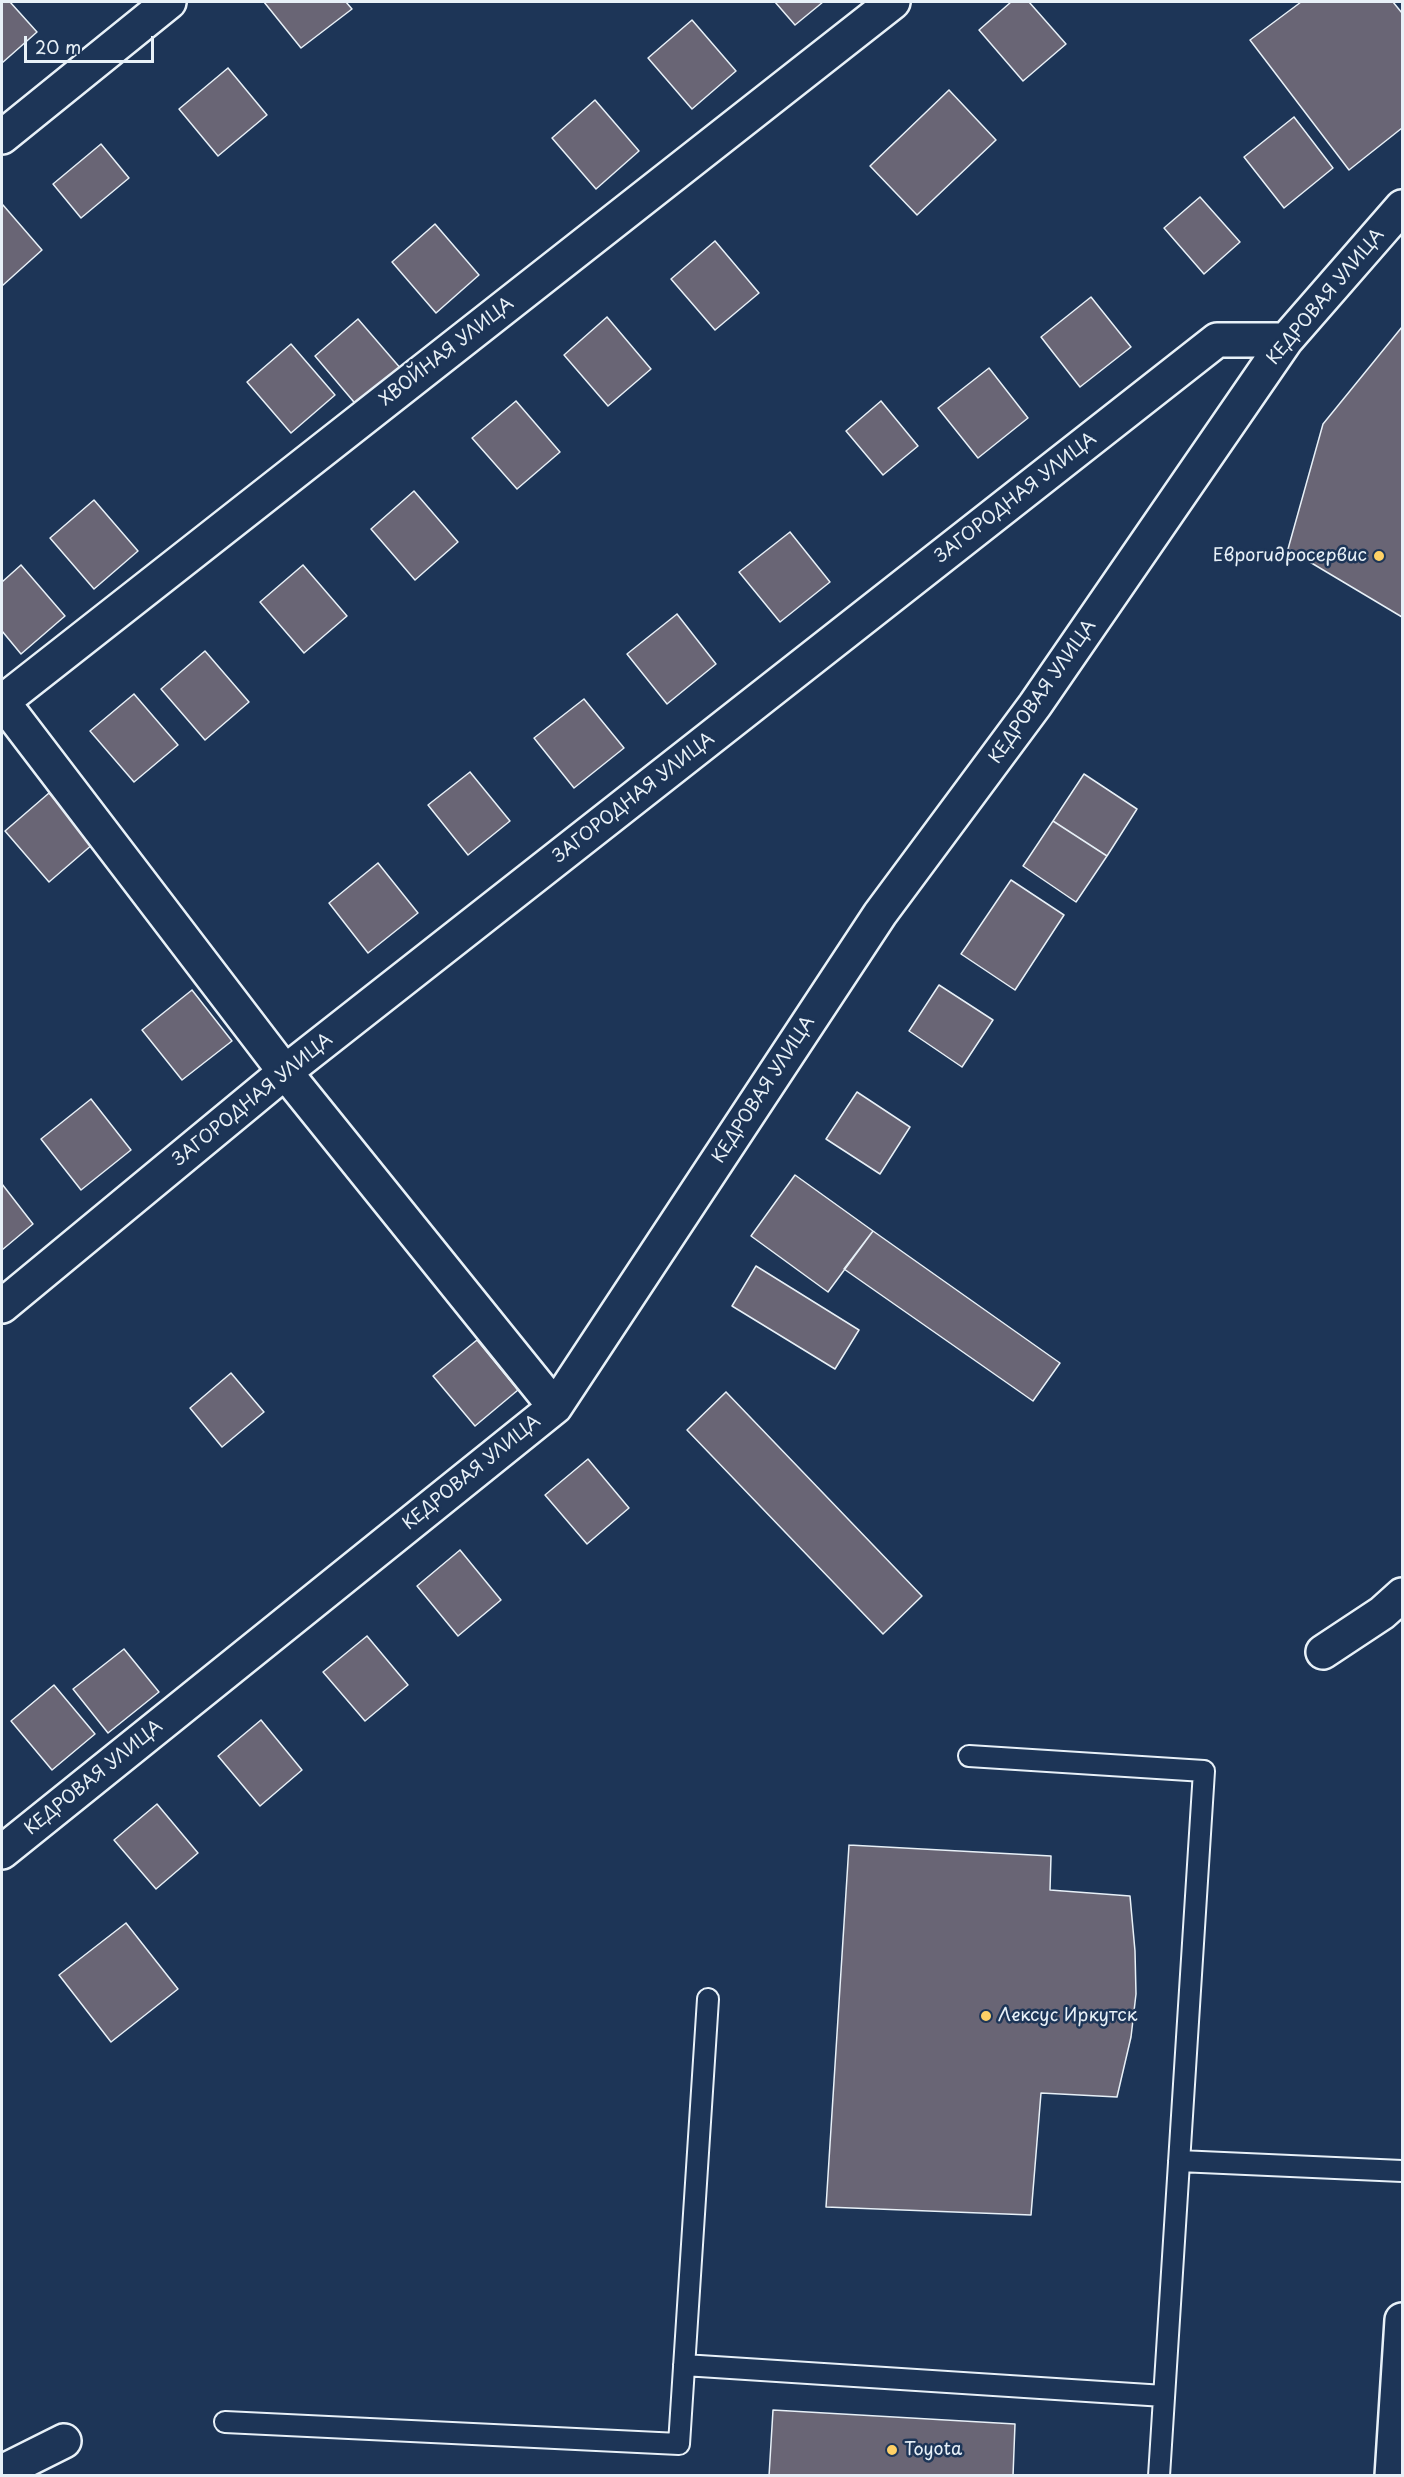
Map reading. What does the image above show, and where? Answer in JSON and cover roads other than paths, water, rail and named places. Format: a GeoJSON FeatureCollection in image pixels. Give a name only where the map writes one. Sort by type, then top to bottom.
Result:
{"type":"FeatureCollection","features":[{"type":"Feature","properties":{"kind":"street"},"geometry":{"type":"LineString","coordinates":[[2,137],[169,2]]}},
{"type":"Feature","properties":{"kind":"street","name":"ХВОЙНАЯ УЛИЦА"},"geometry":{"type":"LineString","coordinates":[[2,702],[893,2]]}},
{"type":"Feature","properties":{"kind":"street","name":"КЕДРОВАЯ УЛИЦА"},"geometry":{"type":"LineString","coordinates":[[2,1852],[555,1407],[880,914],[1035,705],[1286,340],[1402,207]]}},
{"type":"Feature","properties":{"kind":"street","name":"ЗАГОРОДНАЯ УЛИЦА"},"geometry":{"type":"LineString","coordinates":[[2,1306],[285,1072],[1217,340],[1286,340]]}},
{"type":"Feature","properties":{"kind":"street"},"geometry":{"type":"LineString","coordinates":[[2,702],[285,1072],[555,1407]]}},
{"type":"Feature","properties":{"kind":"street"},"geometry":{"type":"LineString","coordinates":[[1323,1652],[1382,1613],[1402,1595]]}},
{"type":"Feature","properties":{"kind":"street"},"geometry":{"type":"LineString","coordinates":[[1392,2475],[1402,2320]]}},
{"type":"Feature","properties":{"kind":"street"},"geometry":{"type":"LineString","coordinates":[[2,2472],[64,2441]]}},
{"type":"Feature","properties":{"kind":"lane"},"geometry":{"type":"LineString","coordinates":[[969,1756],[1204,1771],[1159,2475]]}},
{"type":"Feature","properties":{"kind":"lane"},"geometry":{"type":"LineString","coordinates":[[225,2422],[679,2444],[708,1999]]}},
{"type":"Feature","properties":{"kind":"lane"},"geometry":{"type":"LineString","coordinates":[[1179,2161],[1402,2171]]}},
{"type":"Feature","properties":{"kind":"lane"},"geometry":{"type":"LineString","coordinates":[[684,2365],[1164,2396]]}},
{"type":"Feature","properties":{"kind":"place","name":"Еврогидросервис"},"geometry":{"type":"Point","coordinates":[1379,556]}},
{"type":"Feature","properties":{"kind":"place","name":"Лексус Иркутск"},"geometry":{"type":"Point","coordinates":[986,2016]}},
{"type":"Feature","properties":{"kind":"place","name":"Toyota"},"geometry":{"type":"Point","coordinates":[892,2450]}}]}
